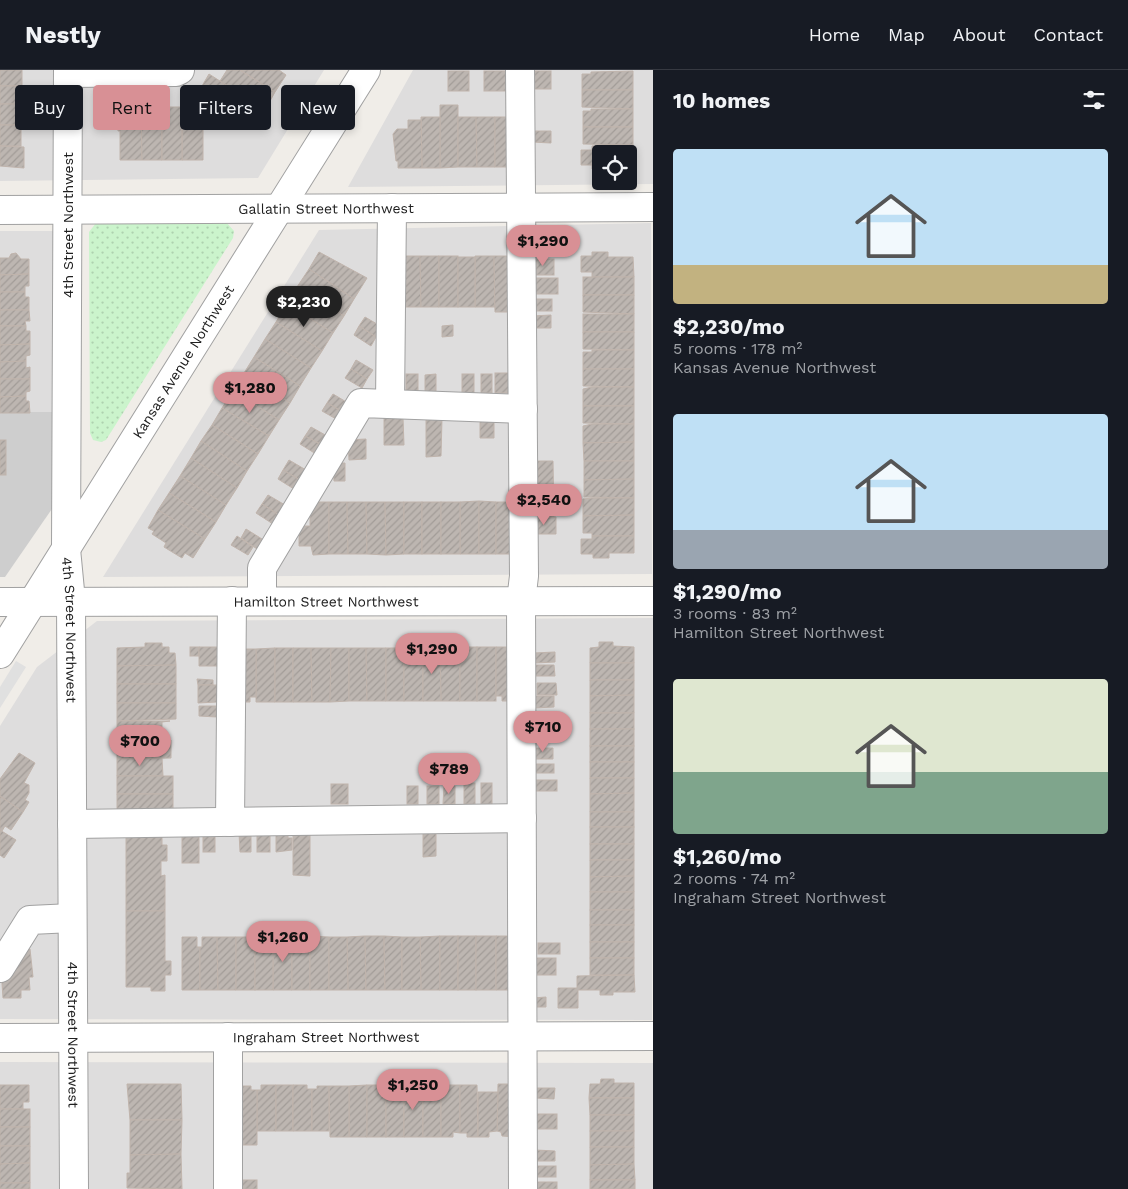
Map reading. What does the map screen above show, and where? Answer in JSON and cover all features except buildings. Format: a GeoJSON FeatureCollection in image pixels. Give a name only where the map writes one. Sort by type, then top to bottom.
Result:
{"type":"FeatureCollection","features":[{"type":"Feature","properties":{"kind":"street"},"geometry":{"type":"LineString","coordinates":[[68,72],[176,72],[180,70]]}},
{"type":"Feature","properties":{"kind":"street","name":"Kansas Avenue Northwest"},"geometry":{"type":"LineString","coordinates":[[0,654],[366,70]]}},
{"type":"Feature","properties":{"kind":"street"},"geometry":{"type":"LineString","coordinates":[[520,70],[524,576],[521,601],[523,1189]]}},
{"type":"Feature","properties":{"kind":"street","name":"4th Street Northwest"},"geometry":{"type":"LineString","coordinates":[[68,72],[66,549],[70,601],[74,1189]]}},
{"type":"Feature","properties":{"kind":"street","name":"Gallatin Street Northwest"},"geometry":{"type":"LineString","coordinates":[[0,210],[653,207]]}},
{"type":"Feature","properties":{"kind":"street"},"geometry":{"type":"LineString","coordinates":[[390,404],[392,208]]}},
{"type":"Feature","properties":{"kind":"street"},"geometry":{"type":"LineString","coordinates":[[262,601],[262,568],[361,403],[523,409]]}},
{"type":"Feature","properties":{"kind":"street","name":"Hamilton Street Northwest"},"geometry":{"type":"LineString","coordinates":[[0,602],[653,600]]}},
{"type":"Feature","properties":{"kind":"street"},"geometry":{"type":"LineString","coordinates":[[230,822],[232,601]]}},
{"type":"Feature","properties":{"kind":"street"},"geometry":{"type":"LineString","coordinates":[[72,824],[522,818]]}},
{"type":"Feature","properties":{"kind":"street"},"geometry":{"type":"LineString","coordinates":[[0,968],[30,920],[72,918]]}},
{"type":"Feature","properties":{"kind":"street","name":"Ingraham Street Northwest"},"geometry":{"type":"LineString","coordinates":[[0,1038],[653,1036]]}},
{"type":"Feature","properties":{"kind":"street"},"geometry":{"type":"LineString","coordinates":[[228,1037],[228,1189]]}},
{"type":"Feature","properties":{"kind":"shaded area"},"geometry":{"type":"Polygon","coordinates":[[[0,70],[324,70],[315,85],[281,85],[281,130],[287,130],[258,178],[0,181],[0,70]]]}},
{"type":"Feature","properties":{"kind":"shaded area"},"geometry":{"type":"Polygon","coordinates":[[[413,70],[653,70],[653,184],[637,184],[637,145],[592,145],[592,185],[348,187],[413,70]]]}},
{"type":"Feature","properties":{"kind":"shaded area"},"geometry":{"type":"Polygon","coordinates":[[[651,223],[652,574],[103,577],[319,230],[651,223]]]}},
{"type":"Feature","properties":{"kind":"shaded area"},"geometry":{"type":"Polygon","coordinates":[[[0,231],[55,231],[55,412],[0,412],[0,231]]]}},
{"type":"Feature","properties":{"kind":"shaded area"},"geometry":{"type":"Polygon","coordinates":[[[0,412],[55,412],[56,503],[5,577],[0,577],[0,412]]]}},
{"type":"Feature","properties":{"kind":"shaded area"},"geometry":{"type":"Polygon","coordinates":[[[653,618],[652,1020],[0,1019],[0,726],[37,667],[97,621],[653,618]]]}},
{"type":"Feature","properties":{"kind":"shaded area"},"geometry":{"type":"Polygon","coordinates":[[[16,661],[26,667],[0,708],[0,687],[16,661]]]}},
{"type":"Feature","properties":{"kind":"shaded area"},"geometry":{"type":"Polygon","coordinates":[[[0,1062],[653,1063],[653,1189],[0,1189],[0,1062]]]}},
{"type":"Feature","properties":{"kind":"green space"},"geometry":{"type":"Polygon","coordinates":[[[96,223],[227,223],[234,231],[233,238],[106,440],[101,442],[93,440],[90,433],[89,232],[96,223]]]}}]}
